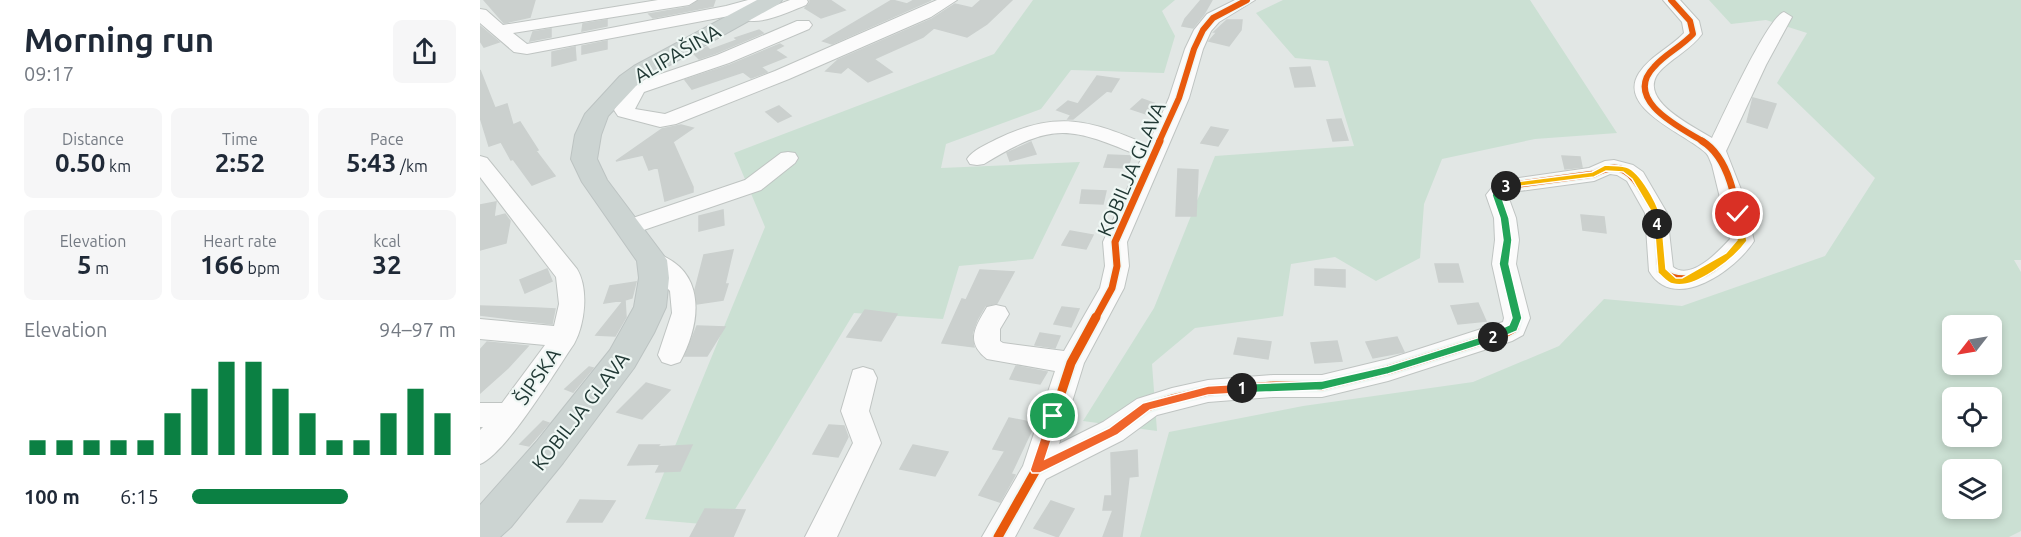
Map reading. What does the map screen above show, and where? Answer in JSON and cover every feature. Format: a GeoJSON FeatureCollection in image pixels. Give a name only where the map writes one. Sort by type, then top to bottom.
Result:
{"type":"FeatureCollection","features":[{"type":"Feature","properties":{"kind":"main road","name":"ALIPAŠINA"},"geometry":{"type":"LineString","coordinates":[[653,269],[629,227],[595,182],[584,159],[588,135],[597,114],[661,59],[772,0]]}},
{"type":"Feature","properties":{"kind":"main road","name":"KOBILJA GLAVA"},"geometry":{"type":"LineString","coordinates":[[480,530],[497,515],[550,452],[621,359],[638,333],[650,307],[653,269]]}},
{"type":"Feature","properties":{"kind":"street","name":"ALIPAŠINA"},"geometry":{"type":"LineString","coordinates":[[502,30],[689,0]]}},
{"type":"Feature","properties":{"kind":"street","name":"ALIPAŠINA"},"geometry":{"type":"LineString","coordinates":[[502,30],[520,48],[527,49],[706,15],[765,0]]}},
{"type":"Feature","properties":{"kind":"street"},"geometry":{"type":"LineString","coordinates":[[803,24],[723,59],[632,85],[624,110],[660,121],[669,120],[925,14],[949,0]]}},
{"type":"Feature","properties":{"kind":"street","name":"KOBILJA GLAVA"},"geometry":{"type":"LineString","coordinates":[[998,537],[1036,470],[1071,363],[1112,288],[1117,266],[1114,251],[1116,242],[1179,98],[1194,49],[1203,30],[1213,18],[1247,0]]}},
{"type":"Feature","properties":{"kind":"street"},"geometry":{"type":"LineString","coordinates":[[1036,470],[1113,431],[1147,406],[1208,391],[1273,386],[1322,386],[1388,370],[1503,334],[1514,328],[1517,318],[1504,264],[1508,240],[1497,195],[1505,186],[1594,174],[1605,168],[1625,170],[1635,177],[1656,213],[1662,271],[1674,281],[1690,280],[1730,255],[1742,241],[1738,214],[1716,151],[1651,104],[1645,93],[1644,83],[1650,71],[1684,45],[1693,34],[1690,21],[1671,0]]}},
{"type":"Feature","properties":{"kind":"street"},"geometry":{"type":"LineString","coordinates":[[745,15],[756,17],[765,15],[800,2]]}},
{"type":"Feature","properties":{"kind":"street"},"geometry":{"type":"LineString","coordinates":[[480,14],[502,30]]}},
{"type":"Feature","properties":{"kind":"street"},"geometry":{"type":"LineString","coordinates":[[1716,151],[1756,65],[1784,17]]}},
{"type":"Feature","properties":{"kind":"street"},"geometry":{"type":"LineString","coordinates":[[977,159],[1011,138],[1051,128],[1078,127],[1153,154]]}},
{"type":"Feature","properties":{"kind":"street"},"geometry":{"type":"LineString","coordinates":[[629,227],[753,185],[788,158]]}},
{"type":"Feature","properties":{"kind":"street","name":"ŠIPSKA"},"geometry":{"type":"LineString","coordinates":[[480,163],[568,275],[572,304],[565,337],[510,414],[480,451]]}},
{"type":"Feature","properties":{"kind":"street"},"geometry":{"type":"LineString","coordinates":[[653,269],[672,273],[682,287],[685,317],[671,355]]}},
{"type":"Feature","properties":{"kind":"street"},"geometry":{"type":"LineString","coordinates":[[996,314],[987,329],[987,345],[996,352],[1071,363]]}},
{"type":"Feature","properties":{"kind":"street","name":"ŠIPSKA"},"geometry":{"type":"LineString","coordinates":[[480,329],[565,337]]}},
{"type":"Feature","properties":{"kind":"street"},"geometry":{"type":"LineString","coordinates":[[821,537],[867,443],[867,436],[857,422],[854,412],[863,378]]}},
{"type":"Feature","properties":{"kind":"street","name":"ŠIPSKA"},"geometry":{"type":"LineString","coordinates":[[480,415],[510,414]]}},
{"type":"Feature","properties":{"kind":"green space"},"geometry":{"type":"Polygon","coordinates":[[[1033,0],[1175,0],[1162,11],[1175,36],[1164,73],[1071,70],[1041,109],[946,144],[941,168],[1080,162],[1033,259],[959,266],[943,319],[854,313],[725,526],[645,519],[765,227],[734,153],[994,54],[1033,0]]]}},
{"type":"Feature","properties":{"kind":"green space"},"geometry":{"type":"Polygon","coordinates":[[[1283,0],[1530,0],[1617,133],[1535,139],[1442,159],[1424,204],[1420,258],[1376,281],[1335,257],[1291,264],[1283,316],[1195,328],[1152,364],[1157,431],[1083,421],[1154,308],[1215,156],[1354,146],[1328,61],[1295,58],[1256,13],[1283,0]]]}},
{"type":"Feature","properties":{"kind":"green space"},"geometry":{"type":"Polygon","coordinates":[[[1709,0],[2021,0],[2021,260],[2014,260],[2021,272],[2021,531],[2009,537],[1140,537],[1169,432],[1303,406],[1473,382],[1559,346],[1604,299],[1682,306],[1825,256],[1875,178],[1777,83],[1807,33],[1766,20],[1731,24],[1709,0]]]}},
{"type":"Feature","properties":{"kind":"building"},"geometry":{"type":"Polygon","coordinates":[[[484,0],[535,0],[530,17],[504,23],[484,0]]]}},
{"type":"Feature","properties":{"kind":"building"},"geometry":{"type":"Polygon","coordinates":[[[699,0],[715,0],[713,6],[653,18],[649,14],[689,7],[699,0]]]}},
{"type":"Feature","properties":{"kind":"building"},"geometry":{"type":"Polygon","coordinates":[[[810,0],[830,0],[845,10],[821,18],[805,8],[810,0]]]}},
{"type":"Feature","properties":{"kind":"building"},"geometry":{"type":"Polygon","coordinates":[[[892,0],[907,4],[914,0],[931,0],[832,44],[823,41],[892,0]]]}},
{"type":"Feature","properties":{"kind":"building"},"geometry":{"type":"Polygon","coordinates":[[[981,0],[1012,0],[987,24],[967,37],[934,28],[923,37],[874,59],[892,72],[868,82],[848,67],[841,73],[826,71],[838,60],[932,19],[955,4],[972,8],[981,0]]]}},
{"type":"Feature","properties":{"kind":"building"},"geometry":{"type":"Polygon","coordinates":[[[1201,0],[1212,0],[1193,28],[1182,26],[1185,19],[1201,0]]]}},
{"type":"Feature","properties":{"kind":"building"},"geometry":{"type":"Polygon","coordinates":[[[607,20],[607,26],[582,31],[583,24],[607,20]]]}},
{"type":"Feature","properties":{"kind":"building"},"geometry":{"type":"Polygon","coordinates":[[[1227,20],[1242,20],[1241,30],[1229,46],[1209,41],[1217,32],[1214,32],[1227,20]]]}},
{"type":"Feature","properties":{"kind":"building"},"geometry":{"type":"Polygon","coordinates":[[[480,26],[499,42],[484,47],[480,41],[480,26]]]}},
{"type":"Feature","properties":{"kind":"building"},"geometry":{"type":"Polygon","coordinates":[[[551,29],[551,37],[530,41],[533,32],[551,29]]]}},
{"type":"Feature","properties":{"kind":"building"},"geometry":{"type":"Polygon","coordinates":[[[759,30],[763,33],[716,53],[699,59],[694,54],[707,47],[710,50],[759,30]]]}},
{"type":"Feature","properties":{"kind":"building"},"geometry":{"type":"Polygon","coordinates":[[[607,41],[607,49],[582,54],[582,46],[607,41]]]}},
{"type":"Feature","properties":{"kind":"building"},"geometry":{"type":"Polygon","coordinates":[[[780,44],[783,46],[775,50],[786,57],[761,67],[767,72],[751,78],[743,72],[692,89],[685,80],[730,65],[780,44]]]}},
{"type":"Feature","properties":{"kind":"building"},"geometry":{"type":"Polygon","coordinates":[[[575,47],[576,60],[552,66],[552,52],[575,47]]]}},
{"type":"Feature","properties":{"kind":"building"},"geometry":{"type":"Polygon","coordinates":[[[1310,67],[1315,86],[1295,87],[1290,68],[1310,67]]]}},
{"type":"Feature","properties":{"kind":"building"},"geometry":{"type":"Polygon","coordinates":[[[480,70],[495,108],[507,104],[513,125],[520,122],[538,150],[536,151],[555,176],[532,185],[513,159],[511,160],[501,142],[489,146],[480,117],[480,70]]]}},
{"type":"Feature","properties":{"kind":"building"},"geometry":{"type":"Polygon","coordinates":[[[1097,76],[1119,79],[1111,92],[1107,91],[1073,119],[1068,119],[1071,115],[1057,110],[1068,101],[1078,104],[1097,76]]]}},
{"type":"Feature","properties":{"kind":"building"},"geometry":{"type":"Polygon","coordinates":[[[1753,98],[1776,104],[1767,128],[1747,122],[1753,98]]]}},
{"type":"Feature","properties":{"kind":"building"},"geometry":{"type":"Polygon","coordinates":[[[1142,99],[1162,106],[1152,116],[1131,109],[1142,99]]]}},
{"type":"Feature","properties":{"kind":"building"},"geometry":{"type":"Polygon","coordinates":[[[779,106],[791,116],[778,122],[766,112],[779,106]]]}},
{"type":"Feature","properties":{"kind":"building"},"geometry":{"type":"Polygon","coordinates":[[[1341,119],[1348,140],[1333,141],[1327,120],[1341,119]]]}},
{"type":"Feature","properties":{"kind":"building"},"geometry":{"type":"Polygon","coordinates":[[[681,125],[693,128],[673,142],[693,187],[693,192],[665,201],[658,167],[649,170],[643,155],[616,161],[662,129],[681,125]]]}},
{"type":"Feature","properties":{"kind":"building"},"geometry":{"type":"Polygon","coordinates":[[[1211,127],[1228,130],[1218,146],[1201,143],[1211,127]]]}},
{"type":"Feature","properties":{"kind":"building"},"geometry":{"type":"Polygon","coordinates":[[[1031,142],[1036,154],[1010,161],[1007,153],[1031,142]]]}},
{"type":"Feature","properties":{"kind":"building"},"geometry":{"type":"Polygon","coordinates":[[[1108,155],[1131,156],[1128,168],[1104,167],[1108,155]]]}},
{"type":"Feature","properties":{"kind":"building"},"geometry":{"type":"Polygon","coordinates":[[[1562,156],[1580,157],[1582,167],[1565,169],[1562,156]]]}},
{"type":"Feature","properties":{"kind":"building"},"geometry":{"type":"Polygon","coordinates":[[[1178,169],[1198,170],[1196,216],[1176,216],[1178,169]]]}},
{"type":"Feature","properties":{"kind":"building"},"geometry":{"type":"Polygon","coordinates":[[[1082,190],[1106,191],[1103,204],[1080,203],[1082,190]]]}},
{"type":"Feature","properties":{"kind":"building"},"geometry":{"type":"Polygon","coordinates":[[[496,202],[494,217],[505,214],[510,221],[506,243],[480,250],[480,205],[496,202]]]}},
{"type":"Feature","properties":{"kind":"building"},"geometry":{"type":"Polygon","coordinates":[[[723,210],[724,225],[699,231],[699,216],[723,210]]]}},
{"type":"Feature","properties":{"kind":"building"},"geometry":{"type":"Polygon","coordinates":[[[1581,215],[1604,217],[1606,233],[1583,230],[1581,215]]]}},
{"type":"Feature","properties":{"kind":"building"},"geometry":{"type":"Polygon","coordinates":[[[1070,231],[1093,235],[1086,249],[1062,245],[1070,231]]]}},
{"type":"Feature","properties":{"kind":"building"},"geometry":{"type":"Polygon","coordinates":[[[733,250],[723,300],[697,304],[695,290],[704,255],[733,250]]]}},
{"type":"Feature","properties":{"kind":"building"},"geometry":{"type":"Polygon","coordinates":[[[1435,264],[1458,264],[1463,282],[1439,282],[1435,264]]]}},
{"type":"Feature","properties":{"kind":"building"},"geometry":{"type":"Polygon","coordinates":[[[547,269],[552,281],[525,293],[520,280],[547,269]]]}},
{"type":"Feature","properties":{"kind":"building"},"geometry":{"type":"Polygon","coordinates":[[[1315,269],[1345,270],[1345,287],[1315,285],[1315,269]]]}},
{"type":"Feature","properties":{"kind":"building"},"geometry":{"type":"Polygon","coordinates":[[[980,270],[1014,272],[997,303],[985,306],[977,320],[972,334],[974,347],[942,343],[962,299],[966,300],[980,270]]]}},
{"type":"Feature","properties":{"kind":"building"},"geometry":{"type":"Polygon","coordinates":[[[636,282],[632,298],[625,300],[626,317],[615,336],[596,335],[624,300],[604,303],[610,286],[636,282]]]}},
{"type":"Feature","properties":{"kind":"building"},"geometry":{"type":"Polygon","coordinates":[[[1478,303],[1486,321],[1458,324],[1451,306],[1478,303]]]}},
{"type":"Feature","properties":{"kind":"building"},"geometry":{"type":"Polygon","coordinates":[[[480,306],[555,309],[552,324],[480,315],[480,306]]]}},
{"type":"Feature","properties":{"kind":"building"},"geometry":{"type":"Polygon","coordinates":[[[1062,307],[1079,309],[1071,327],[1054,324],[1062,307]]]}},
{"type":"Feature","properties":{"kind":"building"},"geometry":{"type":"Polygon","coordinates":[[[865,310],[897,314],[881,341],[847,337],[865,310]]]}},
{"type":"Feature","properties":{"kind":"building"},"geometry":{"type":"Polygon","coordinates":[[[697,326],[725,327],[707,356],[685,356],[697,326]]]}},
{"type":"Feature","properties":{"kind":"building"},"geometry":{"type":"Polygon","coordinates":[[[1040,333],[1060,336],[1055,348],[1035,345],[1040,333]]]}},
{"type":"Feature","properties":{"kind":"building"},"geometry":{"type":"Polygon","coordinates":[[[1397,337],[1404,352],[1373,358],[1366,342],[1397,337]]]}},
{"type":"Feature","properties":{"kind":"building"},"geometry":{"type":"Polygon","coordinates":[[[1238,338],[1271,342],[1268,359],[1234,354],[1238,338]]]}},
{"type":"Feature","properties":{"kind":"building"},"geometry":{"type":"Polygon","coordinates":[[[1337,341],[1342,361],[1315,363],[1311,343],[1337,341]]]}},
{"type":"Feature","properties":{"kind":"building"},"geometry":{"type":"Polygon","coordinates":[[[487,342],[528,346],[480,393],[480,350],[487,342]]]}},
{"type":"Feature","properties":{"kind":"building"},"geometry":{"type":"Polygon","coordinates":[[[1016,366],[1047,372],[1040,384],[1010,379],[1016,366]]]}},
{"type":"Feature","properties":{"kind":"building"},"geometry":{"type":"Polygon","coordinates":[[[589,367],[593,368],[573,392],[565,389],[589,367]]]}},
{"type":"Feature","properties":{"kind":"building"},"geometry":{"type":"Polygon","coordinates":[[[646,383],[670,390],[642,419],[617,412],[646,383]]]}},
{"type":"Feature","properties":{"kind":"building"},"geometry":{"type":"Polygon","coordinates":[[[1009,418],[1035,423],[1011,474],[1015,475],[1000,502],[979,495],[1005,451],[993,449],[1009,418]]]}},
{"type":"Feature","properties":{"kind":"building"},"geometry":{"type":"Polygon","coordinates":[[[543,421],[549,423],[529,446],[520,444],[543,421]]]}},
{"type":"Feature","properties":{"kind":"building"},"geometry":{"type":"Polygon","coordinates":[[[829,425],[844,426],[848,437],[838,457],[813,454],[829,425]]]}},
{"type":"Feature","properties":{"kind":"building"},"geometry":{"type":"Polygon","coordinates":[[[639,445],[659,445],[657,447],[692,445],[680,471],[656,472],[660,464],[628,465],[639,445]]]}},
{"type":"Feature","properties":{"kind":"building"},"geometry":{"type":"Polygon","coordinates":[[[913,445],[948,452],[935,476],[900,469],[913,445]]]}},
{"type":"Feature","properties":{"kind":"building"},"geometry":{"type":"Polygon","coordinates":[[[1137,450],[1138,476],[1129,477],[1122,537],[1103,537],[1113,510],[1103,510],[1105,496],[1112,496],[1111,453],[1137,450]]]}},
{"type":"Feature","properties":{"kind":"building"},"geometry":{"type":"Polygon","coordinates":[[[580,500],[615,501],[602,522],[567,522],[580,500]]]}},
{"type":"Feature","properties":{"kind":"building"},"geometry":{"type":"Polygon","coordinates":[[[1051,501],[1074,509],[1058,537],[1034,528],[1051,501]]]}},
{"type":"Feature","properties":{"kind":"building"},"geometry":{"type":"Polygon","coordinates":[[[705,509],[745,510],[733,537],[690,537],[705,509]]]}},
{"type":"Feature","properties":{"kind":"cycle path"},"geometry":{"type":"LineString","coordinates":[[998,537],[1036,470],[1071,363],[1112,288],[1117,266],[1115,242],[1179,98],[1194,49],[1203,30],[1213,18],[1247,0]]}},
{"type":"Feature","properties":{"kind":"cycle path"},"geometry":{"type":"LineString","coordinates":[[1036,470],[1113,431],[1147,407],[1172,399],[1208,391],[1273,386],[1322,386],[1388,370],[1503,334],[1514,328],[1517,318],[1504,264],[1507,240],[1505,218],[1497,195],[1505,186],[1594,174],[1605,168],[1614,167],[1625,170],[1635,177],[1656,213],[1661,271],[1671,278],[1682,280],[1693,278],[1716,266],[1742,241],[1723,165],[1714,149],[1670,120],[1650,102],[1644,92],[1644,82],[1652,68],[1693,34],[1690,21],[1671,0]]}},
{"type":"Feature","properties":{"kind":"route"},"geometry":{"type":"LineString","coordinates":[[1053,416],[1036,470],[1113,431],[1147,406],[1208,391],[1273,386],[1322,386],[1388,370],[1503,334],[1514,328],[1517,318],[1504,264],[1508,240],[1505,218],[1497,195],[1499,190],[1505,186],[1594,174],[1605,168],[1614,167],[1625,170],[1635,177],[1656,213],[1662,271],[1666,277],[1682,282],[1712,268],[1730,255],[1742,241],[1738,214]]}}]}
